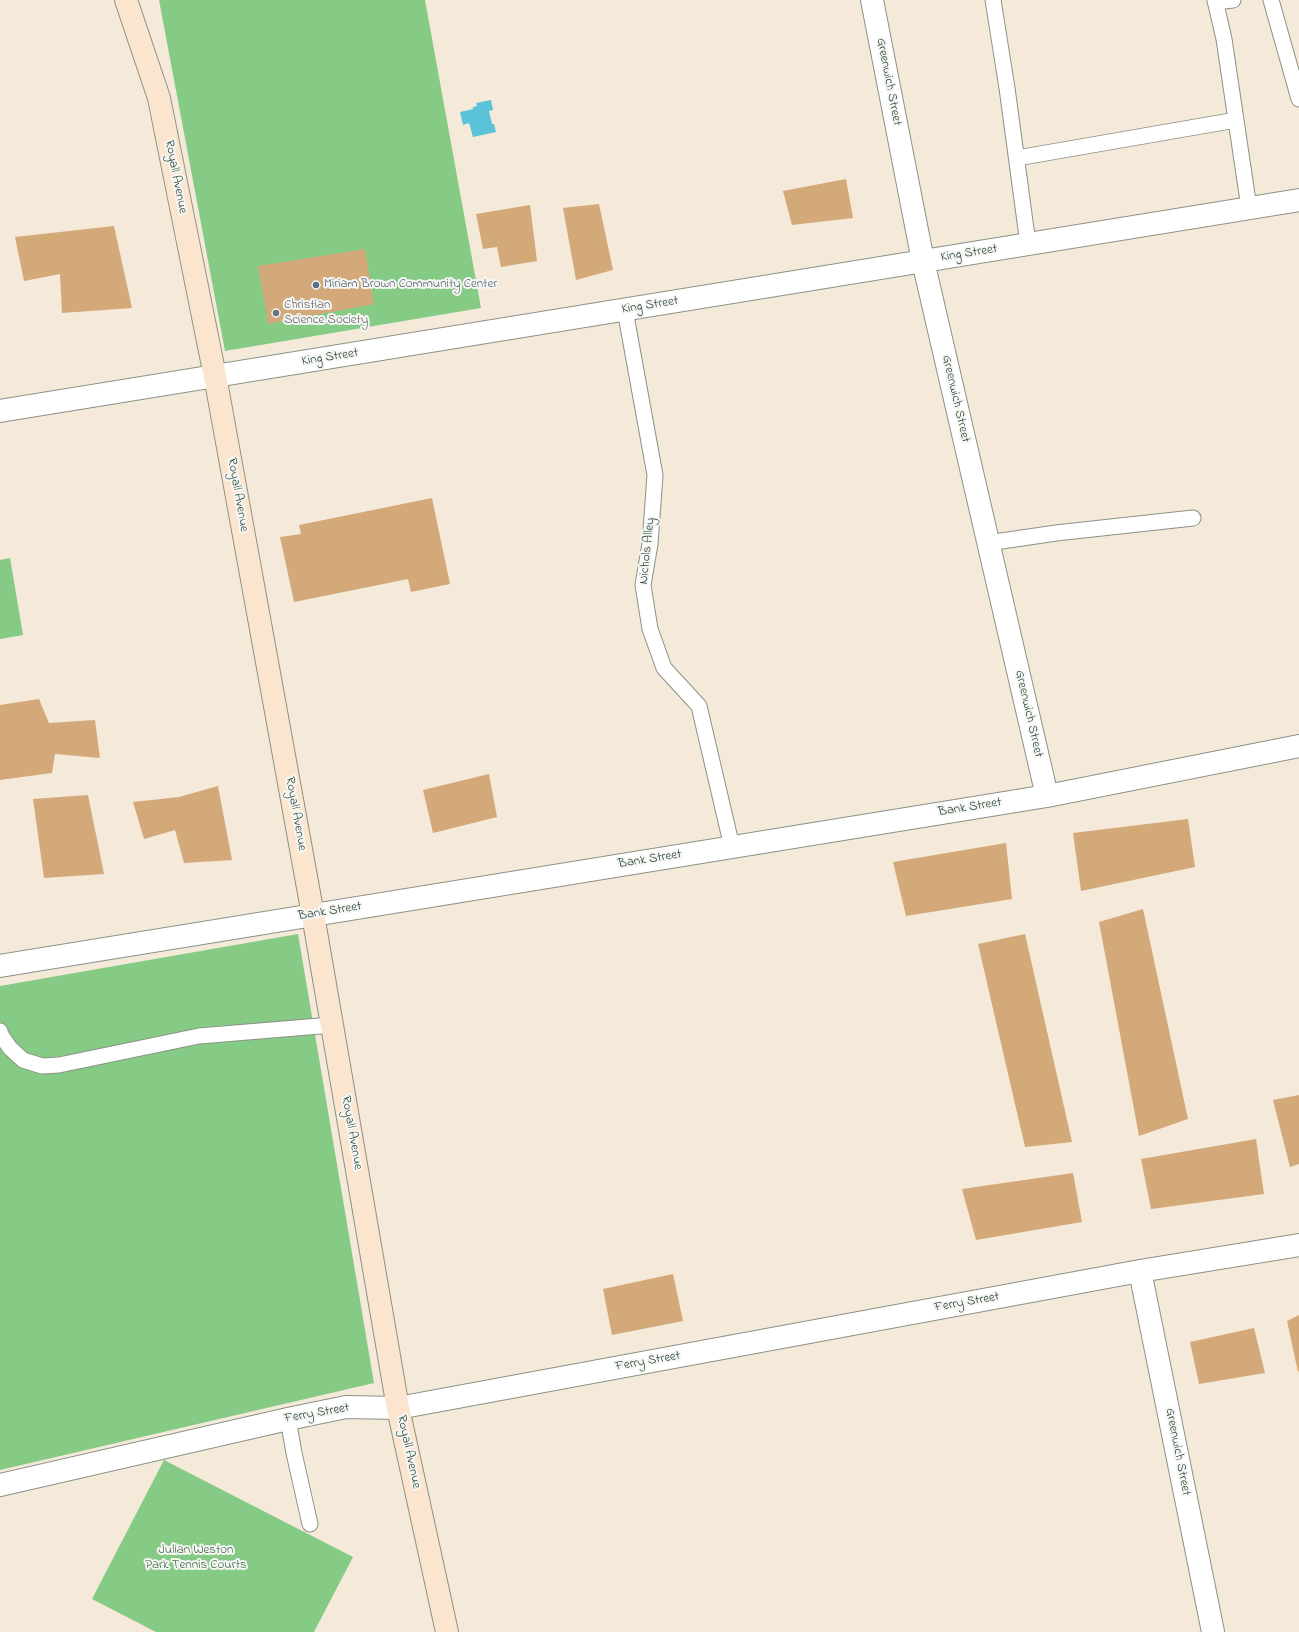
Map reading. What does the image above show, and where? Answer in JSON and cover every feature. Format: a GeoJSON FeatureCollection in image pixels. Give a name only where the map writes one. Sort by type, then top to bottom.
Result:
{"type":"FeatureCollection","features":[{"type":"Feature","properties":{"kind":"street","name":"Royall Avenue"},"geometry":{"type":"LineString","coordinates":[[126,0],[159,98],[215,376],[313,915],[398,1408],[448,1632]]}},
{"type":"Feature","properties":{"kind":"street","name":"Greenwich Street"},"geometry":{"type":"LineString","coordinates":[[872,0],[923,261],[1047,796]]}},
{"type":"Feature","properties":{"kind":"street","name":"King Street"},"geometry":{"type":"LineString","coordinates":[[0,411],[1299,200]]}},
{"type":"Feature","properties":{"kind":"street","name":"Bank Street"},"geometry":{"type":"LineString","coordinates":[[0,966],[1047,796],[1299,746]]}},
{"type":"Feature","properties":{"kind":"street","name":"Ferry Street"},"geometry":{"type":"LineString","coordinates":[[0,1485],[346,1407],[398,1408],[1140,1271],[1299,1245]]}},
{"type":"Feature","properties":{"kind":"street","name":"Greenwich Street"},"geometry":{"type":"LineString","coordinates":[[1140,1271],[1213,1632]]}},
{"type":"Feature","properties":{"kind":"lane"},"geometry":{"type":"LineString","coordinates":[[993,0],[1007,88],[1028,244]]}},
{"type":"Feature","properties":{"kind":"lane"},"geometry":{"type":"LineString","coordinates":[[1233,0],[1215,1],[1224,39],[1249,208]]}},
{"type":"Feature","properties":{"kind":"lane"},"geometry":{"type":"LineString","coordinates":[[1271,0],[1299,99]]}},
{"type":"Feature","properties":{"kind":"lane"},"geometry":{"type":"LineString","coordinates":[[1017,158],[1236,120]]}},
{"type":"Feature","properties":{"kind":"lane","name":"Nichols Alley"},"geometry":{"type":"LineString","coordinates":[[626,310],[655,475],[650,544],[643,585],[650,629],[664,668],[699,706],[732,847]]}},
{"type":"Feature","properties":{"kind":"lane"},"geometry":{"type":"LineString","coordinates":[[988,543],[1056,533],[1193,518]]}},
{"type":"Feature","properties":{"kind":"lane"},"geometry":{"type":"LineString","coordinates":[[0,1031],[10,1048],[23,1060],[42,1066],[59,1065],[199,1036],[332,1025]]}},
{"type":"Feature","properties":{"kind":"lane"},"geometry":{"type":"LineString","coordinates":[[288,1419],[310,1524]]}},
{"type":"Feature","properties":{"kind":"green space"},"geometry":{"type":"Polygon","coordinates":[[[159,0],[425,0],[481,308],[225,351],[159,0]]]}},
{"type":"Feature","properties":{"kind":"green space"},"geometry":{"type":"Polygon","coordinates":[[[10,558],[23,635],[0,639],[0,560],[10,558]]]}},
{"type":"Feature","properties":{"kind":"green space"},"geometry":{"type":"Polygon","coordinates":[[[298,934],[374,1383],[0,1470],[0,986],[298,934]]]}},
{"type":"Feature","properties":{"kind":"green space","name":"Julian Weston Park Tennis Courts"},"geometry":{"type":"Polygon","coordinates":[[[164,1460],[353,1557],[314,1632],[156,1632],[92,1599],[164,1460]]]}},
{"type":"Feature","properties":{"kind":"water"},"geometry":{"type":"Polygon","coordinates":[[[491,100],[493,110],[489,111],[492,124],[494,124],[496,132],[473,137],[469,123],[463,125],[460,112],[473,109],[473,107],[477,106],[476,103],[491,100]]]}},
{"type":"Feature","properties":{"kind":"building"},"geometry":{"type":"Polygon","coordinates":[[[846,179],[853,218],[792,225],[783,191],[846,179]]]}},
{"type":"Feature","properties":{"kind":"building"},"geometry":{"type":"Polygon","coordinates":[[[599,204],[613,270],[576,280],[563,208],[599,204]]]}},
{"type":"Feature","properties":{"kind":"building"},"geometry":{"type":"Polygon","coordinates":[[[530,205],[537,261],[501,267],[497,247],[483,249],[476,214],[530,205]]]}},
{"type":"Feature","properties":{"kind":"building"},"geometry":{"type":"Polygon","coordinates":[[[114,226],[132,308],[62,313],[60,274],[24,281],[15,237],[114,226]]]}},
{"type":"Feature","properties":{"kind":"building","name":"Miriam Brown Community Center"},"geometry":{"type":"Polygon","coordinates":[[[365,249],[374,304],[268,324],[258,266],[365,249]]]}},
{"type":"Feature","properties":{"kind":"building"},"geometry":{"type":"Polygon","coordinates":[[[432,498],[450,584],[411,592],[408,579],[294,602],[280,537],[301,534],[299,525],[432,498]]]}},
{"type":"Feature","properties":{"kind":"building"},"geometry":{"type":"Polygon","coordinates":[[[39,699],[49,723],[95,720],[100,758],[55,754],[52,773],[0,780],[0,705],[39,699]]]}},
{"type":"Feature","properties":{"kind":"building"},"geometry":{"type":"Polygon","coordinates":[[[489,774],[497,817],[433,833],[423,790],[489,774]]]}},
{"type":"Feature","properties":{"kind":"building"},"geometry":{"type":"Polygon","coordinates":[[[218,786],[232,860],[184,863],[175,830],[144,839],[133,802],[179,797],[218,786]]]}},
{"type":"Feature","properties":{"kind":"building"},"geometry":{"type":"Polygon","coordinates":[[[88,795],[104,874],[44,878],[33,799],[88,795]]]}},
{"type":"Feature","properties":{"kind":"building"},"geometry":{"type":"Polygon","coordinates":[[[1188,819],[1195,867],[1081,891],[1073,833],[1188,819]]]}},
{"type":"Feature","properties":{"kind":"building"},"geometry":{"type":"Polygon","coordinates":[[[1006,843],[1012,899],[906,916],[893,862],[1006,843]]]}},
{"type":"Feature","properties":{"kind":"building"},"geometry":{"type":"Polygon","coordinates":[[[1143,909],[1188,1119],[1139,1136],[1099,922],[1143,909]]]}},
{"type":"Feature","properties":{"kind":"building"},"geometry":{"type":"Polygon","coordinates":[[[1025,934],[1072,1142],[1025,1147],[978,944],[1025,934]]]}},
{"type":"Feature","properties":{"kind":"building"},"geometry":{"type":"Polygon","coordinates":[[[1299,1095],[1299,1164],[1290,1167],[1273,1100],[1299,1095]]]}},
{"type":"Feature","properties":{"kind":"building"},"geometry":{"type":"Polygon","coordinates":[[[1256,1139],[1264,1194],[1151,1209],[1141,1159],[1256,1139]]]}},
{"type":"Feature","properties":{"kind":"building"},"geometry":{"type":"Polygon","coordinates":[[[1073,1173],[1082,1222],[976,1240],[962,1189],[1073,1173]]]}},
{"type":"Feature","properties":{"kind":"building"},"geometry":{"type":"Polygon","coordinates":[[[673,1274],[683,1321],[612,1335],[603,1289],[673,1274]]]}},
{"type":"Feature","properties":{"kind":"building"},"geometry":{"type":"Polygon","coordinates":[[[1299,1315],[1299,1371],[1298,1372],[1287,1321],[1299,1315]]]}},
{"type":"Feature","properties":{"kind":"building"},"geometry":{"type":"Polygon","coordinates":[[[1254,1328],[1265,1373],[1199,1384],[1190,1342],[1254,1328]]]}},
{"type":"Feature","properties":{"kind":"place","name":"Miriam Brown Community Center"},"geometry":{"type":"Point","coordinates":[316,285]}},
{"type":"Feature","properties":{"kind":"place","name":"Christian Science Society"},"geometry":{"type":"Point","coordinates":[276,313]}}]}
